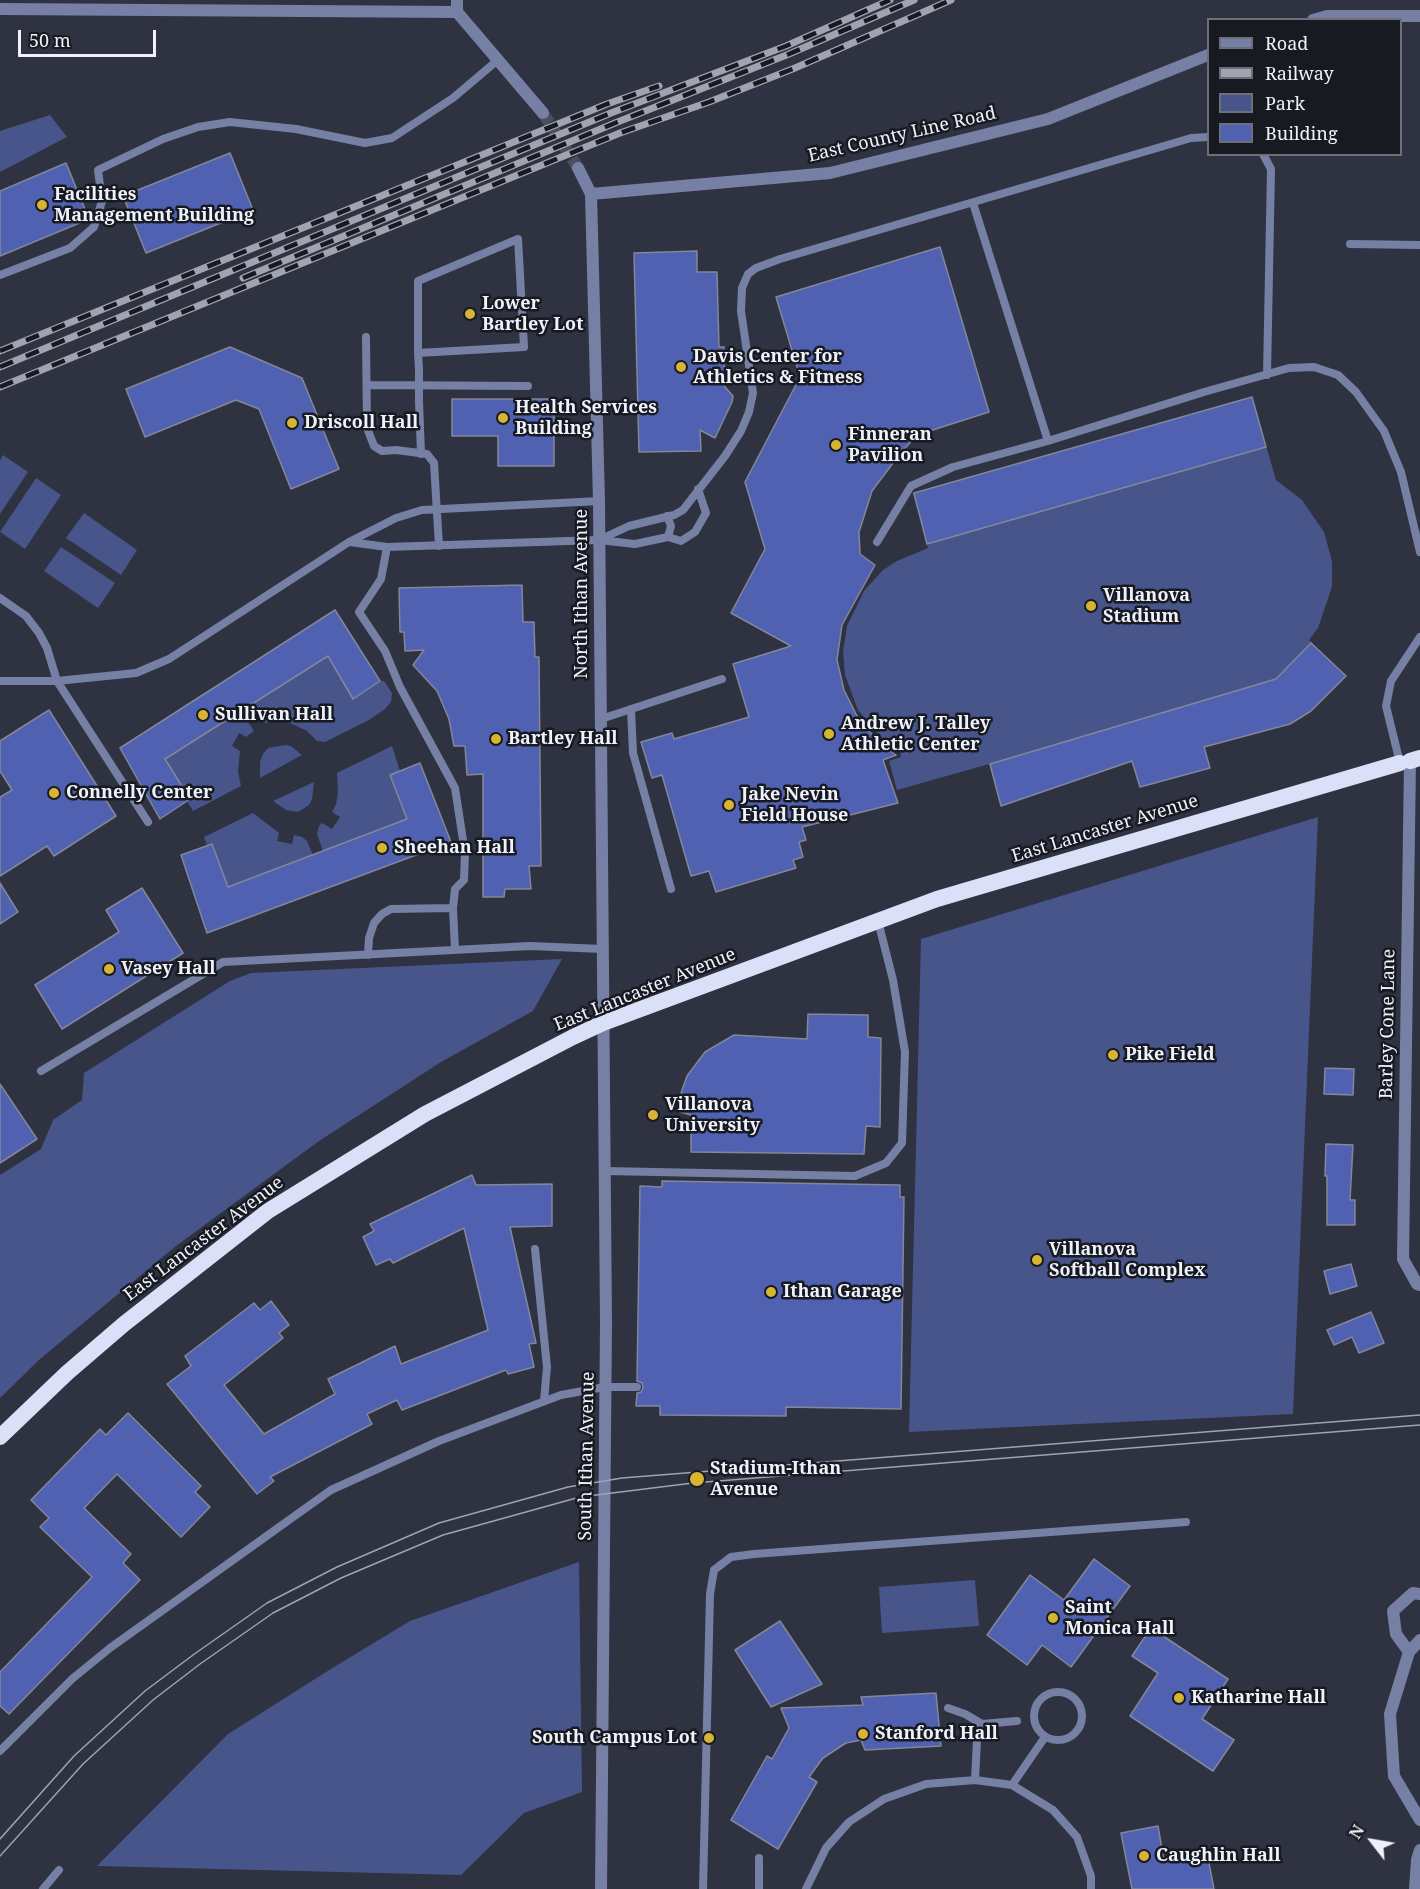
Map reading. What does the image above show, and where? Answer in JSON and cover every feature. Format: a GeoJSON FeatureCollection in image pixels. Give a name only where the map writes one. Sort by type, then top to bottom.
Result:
{"type":"FeatureCollection","features":[{"type":"Feature","properties":{"kind":"highway","name":"East Lancaster Avenue"},"geometry":{"type":"LineString","coordinates":[[0,1437],[52,1387],[124,1324],[268,1211],[425,1114],[603,1023],[937,899],[1410,760]]}},
{"type":"Feature","properties":{"kind":"street"},"geometry":{"type":"LineString","coordinates":[[0,9],[457,6],[543,113]]}},
{"type":"Feature","properties":{"kind":"street"},"geometry":{"type":"LineString","coordinates":[[1320,18],[1327,16],[1420,16]]}},
{"type":"Feature","properties":{"kind":"street","name":"East County Line Road"},"geometry":{"type":"LineString","coordinates":[[591,194],[830,173],[1048,119],[1207,57]]}},
{"type":"Feature","properties":{"kind":"street","name":"North Ithan Avenue"},"geometry":{"type":"LineString","coordinates":[[578,168],[591,194],[599,501],[603,1023]]}},
{"type":"Feature","properties":{"kind":"street","name":"Barley Cone Lane"},"geometry":{"type":"LineString","coordinates":[[1410,760],[1403,1259],[1418,1284]]}},
{"type":"Feature","properties":{"kind":"street","name":"South Ithan Avenue"},"geometry":{"type":"LineString","coordinates":[[601,1889],[605,1387],[603,1023]]}},
{"type":"Feature","properties":{"kind":"street"},"geometry":{"type":"LineString","coordinates":[[1409,1652],[1396,1634],[1393,1611],[1413,1593],[1420,1594]]}},
{"type":"Feature","properties":{"kind":"street"},"geometry":{"type":"LineString","coordinates":[[1420,1640],[1409,1652],[1390,1714],[1394,1776],[1420,1820]]}},
{"type":"Feature","properties":{"kind":"street"},"geometry":{"type":"LineString","coordinates":[[1415,1889],[1420,1850]]}},
{"type":"Feature","properties":{"kind":"lane"},"geometry":{"type":"LineString","coordinates":[[0,275],[70,248],[94,227],[102,201],[98,170],[163,139],[198,127],[230,122],[296,129],[365,143],[392,138],[453,98],[499,59]]}},
{"type":"Feature","properties":{"kind":"lane"},"geometry":{"type":"LineString","coordinates":[[599,540],[629,526],[674,515],[683,510],[725,456],[741,431],[749,412],[753,393],[741,311],[742,288],[748,274],[756,268],[1191,138],[1207,137]]}},
{"type":"Feature","properties":{"kind":"lane"},"geometry":{"type":"LineString","coordinates":[[1264,156],[1271,169],[1267,375]]}},
{"type":"Feature","properties":{"kind":"lane"},"geometry":{"type":"LineString","coordinates":[[973,203],[1048,441]]}},
{"type":"Feature","properties":{"kind":"lane"},"geometry":{"type":"LineString","coordinates":[[418,353],[524,347],[518,239],[418,281],[418,353],[421,454]]}},
{"type":"Feature","properties":{"kind":"lane"},"geometry":{"type":"LineString","coordinates":[[1350,244],[1420,245]]}},
{"type":"Feature","properties":{"kind":"lane"},"geometry":{"type":"LineString","coordinates":[[366,337],[367,428],[374,446],[382,451],[396,450],[427,454],[434,463],[439,546]]}},
{"type":"Feature","properties":{"kind":"lane"},"geometry":{"type":"LineString","coordinates":[[877,542],[911,486],[953,467],[1048,441],[1289,368],[1314,367],[1338,375],[1356,392],[1384,431],[1401,472],[1420,552]]}},
{"type":"Feature","properties":{"kind":"lane"},"geometry":{"type":"LineString","coordinates":[[367,385],[528,386]]}},
{"type":"Feature","properties":{"kind":"lane"},"geometry":{"type":"LineString","coordinates":[[350,542],[387,547],[599,540],[635,544],[668,537],[681,541],[695,532],[706,513],[698,489]]}},
{"type":"Feature","properties":{"kind":"lane"},"geometry":{"type":"LineString","coordinates":[[0,681],[57,681],[136,673],[169,659],[350,542],[396,518],[422,510],[599,501]]}},
{"type":"Feature","properties":{"kind":"lane"},"geometry":{"type":"LineString","coordinates":[[667,516],[671,526],[668,537]]}},
{"type":"Feature","properties":{"kind":"lane"},"geometry":{"type":"LineString","coordinates":[[387,547],[381,579],[359,612],[385,651],[400,687],[455,788],[465,853],[464,880],[455,889],[453,908],[455,950]]}},
{"type":"Feature","properties":{"kind":"lane"},"geometry":{"type":"LineString","coordinates":[[0,598],[26,616],[39,633],[47,648],[57,681],[148,822]]}},
{"type":"Feature","properties":{"kind":"lane"},"geometry":{"type":"LineString","coordinates":[[1410,760],[1386,706],[1391,681],[1420,637]]}},
{"type":"Feature","properties":{"kind":"lane"},"geometry":{"type":"LineString","coordinates":[[601,719],[722,680]]}},
{"type":"Feature","properties":{"kind":"lane"},"geometry":{"type":"LineString","coordinates":[[631,709],[633,753],[671,889]]}},
{"type":"Feature","properties":{"kind":"lane"},"geometry":{"type":"LineString","coordinates":[[368,955],[374,923],[382,914],[391,909],[453,908]]}},
{"type":"Feature","properties":{"kind":"lane"},"geometry":{"type":"LineString","coordinates":[[605,1171],[855,1176],[886,1163],[902,1143],[905,1052],[893,980],[878,921]]}},
{"type":"Feature","properties":{"kind":"lane"},"geometry":{"type":"LineString","coordinates":[[41,1071],[223,962],[530,946],[603,949]]}},
{"type":"Feature","properties":{"kind":"lane"},"geometry":{"type":"LineString","coordinates":[[535,1249],[547,1367],[544,1401]]}},
{"type":"Feature","properties":{"kind":"lane"},"geometry":{"type":"LineString","coordinates":[[0,1751],[72,1679],[110,1648],[331,1490],[439,1441],[561,1395],[605,1387],[637,1387]]}},
{"type":"Feature","properties":{"kind":"lane"},"geometry":{"type":"LineString","coordinates":[[703,1889],[710,1594],[714,1570],[731,1557],[1186,1522]]}},
{"type":"Feature","properties":{"kind":"lane"},"geometry":{"type":"LineString","coordinates":[[1057,1692],[1072,1696],[1082,1710],[1083,1718],[1076,1733],[1061,1741],[1045,1737],[1035,1725],[1034,1710],[1038,1703],[1043,1697],[1057,1692]]}},
{"type":"Feature","properties":{"kind":"lane"},"geometry":{"type":"LineString","coordinates":[[948,1708],[965,1714],[982,1724],[1017,1721]]}},
{"type":"Feature","properties":{"kind":"lane"},"geometry":{"type":"LineString","coordinates":[[975,1780],[977,1740],[982,1724]]}},
{"type":"Feature","properties":{"kind":"lane"},"geometry":{"type":"LineString","coordinates":[[1012,1785],[1045,1737]]}},
{"type":"Feature","properties":{"kind":"lane"},"geometry":{"type":"LineString","coordinates":[[806,1889],[826,1848],[849,1822],[884,1798],[926,1784],[975,1780],[1012,1785],[1053,1810],[1077,1837],[1091,1876],[1091,1889]]}},
{"type":"Feature","properties":{"kind":"lane"},"geometry":{"type":"LineString","coordinates":[[759,1858],[759,1889]]}},
{"type":"Feature","properties":{"kind":"lane"},"geometry":{"type":"LineString","coordinates":[[43,1889],[59,1870]]}},
{"type":"Feature","properties":{"kind":"green space"},"geometry":{"type":"Polygon","coordinates":[[[50,115],[67,137],[0,172],[0,131],[50,115]]]}},
{"type":"Feature","properties":{"kind":"green space","name":"Villanova Stadium"},"geometry":{"type":"Polygon","coordinates":[[[1252,397],[1276,480],[1302,500],[1324,532],[1332,561],[1332,587],[1318,628],[1309,640],[1346,676],[1311,711],[1290,724],[1204,747],[1210,768],[1140,787],[1132,761],[1001,806],[989,764],[897,790],[889,761],[901,757],[900,750],[879,735],[858,710],[845,675],[843,652],[847,626],[864,591],[883,570],[897,561],[928,548],[913,494],[1252,397]]]}},
{"type":"Feature","properties":{"kind":"green space"},"geometry":{"type":"Polygon","coordinates":[[[3,455],[28,472],[0,514],[0,460],[3,455]]]}},
{"type":"Feature","properties":{"kind":"green space"},"geometry":{"type":"Polygon","coordinates":[[[36,478],[61,495],[25,549],[0,532],[36,478]]]}},
{"type":"Feature","properties":{"kind":"green space"},"geometry":{"type":"Polygon","coordinates":[[[84,513],[137,550],[121,575],[66,538],[84,513]]]}},
{"type":"Feature","properties":{"kind":"green space"},"geometry":{"type":"Polygon","coordinates":[[[61,547],[115,583],[98,608],[44,571],[61,547]]]}},
{"type":"Feature","properties":{"kind":"green space"},"geometry":{"type":"Polygon","coordinates":[[[328,656],[353,698],[380,681],[384,681],[392,693],[391,702],[369,720],[325,742],[317,741],[307,731],[286,721],[285,714],[271,714],[271,722],[263,723],[252,704],[328,656]]]}},
{"type":"Feature","properties":{"kind":"green space"},"geometry":{"type":"Polygon","coordinates":[[[241,711],[254,731],[246,737],[239,733],[232,746],[240,751],[238,771],[241,786],[193,811],[187,801],[190,799],[165,759],[241,711]]]}},
{"type":"Feature","properties":{"kind":"green space"},"geometry":{"type":"Polygon","coordinates":[[[291,746],[302,755],[260,778],[260,762],[263,754],[268,748],[291,746]]]}},
{"type":"Feature","properties":{"kind":"green space"},"geometry":{"type":"Polygon","coordinates":[[[392,746],[400,771],[390,776],[407,819],[323,851],[317,834],[319,826],[322,823],[332,829],[340,817],[332,812],[338,792],[337,773],[392,746]]]}},
{"type":"Feature","properties":{"kind":"green space"},"geometry":{"type":"Polygon","coordinates":[[[314,782],[309,805],[298,812],[286,810],[273,801],[314,782]]]}},
{"type":"Feature","properties":{"kind":"green space"},"geometry":{"type":"Polygon","coordinates":[[[253,813],[279,833],[277,841],[292,844],[294,835],[302,837],[307,841],[313,855],[228,887],[212,844],[207,845],[204,837],[253,813]]]}},
{"type":"Feature","properties":{"kind":"green space","name":"Pike Field"},"geometry":{"type":"Polygon","coordinates":[[[1318,817],[1293,1414],[909,1432],[921,939],[1318,817]]]}},
{"type":"Feature","properties":{"kind":"green space"},"geometry":{"type":"Polygon","coordinates":[[[562,959],[533,1011],[441,1062],[319,1141],[176,1246],[40,1359],[0,1398],[0,1175],[41,1149],[53,1120],[82,1100],[84,1073],[230,981],[251,973],[562,959]]]}},
{"type":"Feature","properties":{"kind":"green space"},"geometry":{"type":"Polygon","coordinates":[[[579,1562],[582,1792],[524,1813],[461,1875],[97,1866],[228,1734],[334,1667],[410,1621],[579,1562]]]}},
{"type":"Feature","properties":{"kind":"green space"},"geometry":{"type":"Polygon","coordinates":[[[975,1580],[979,1626],[882,1633],[879,1587],[975,1580]]]}},
{"type":"Feature","properties":{"kind":"building"},"geometry":{"type":"Polygon","coordinates":[[[230,153],[253,210],[146,253],[123,196],[230,153]]]}},
{"type":"Feature","properties":{"kind":"building","name":"Facilities Management Building"},"geometry":{"type":"Polygon","coordinates":[[[66,163],[89,219],[0,256],[0,191],[66,163]]]}},
{"type":"Feature","properties":{"kind":"building","name":"Finneran Pavilion"},"geometry":{"type":"Polygon","coordinates":[[[940,247],[989,412],[917,435],[872,491],[859,532],[860,554],[875,565],[842,625],[837,660],[844,690],[859,720],[881,744],[896,755],[883,760],[898,803],[802,827],[806,840],[799,842],[803,857],[793,860],[796,868],[716,892],[709,871],[691,876],[662,775],[652,778],[641,742],[672,733],[674,739],[749,717],[733,664],[791,646],[731,613],[765,549],[745,482],[800,377],[776,297],[940,247]]]}},
{"type":"Feature","properties":{"kind":"building","name":"Davis Center for Athletics & Fitness"},"geometry":{"type":"Polygon","coordinates":[[[697,251],[697,272],[717,272],[719,347],[724,347],[725,387],[733,396],[732,402],[715,438],[700,430],[701,451],[639,452],[634,253],[697,251]]]}},
{"type":"Feature","properties":{"kind":"building","name":"Driscoll Hall"},"geometry":{"type":"Polygon","coordinates":[[[230,347],[302,378],[339,469],[291,489],[259,409],[236,400],[145,437],[126,389],[230,347]]]}},
{"type":"Feature","properties":{"kind":"building"},"geometry":{"type":"Polygon","coordinates":[[[1252,397],[1266,447],[927,544],[914,493],[1252,397]]]}},
{"type":"Feature","properties":{"kind":"building","name":"Health Services Building"},"geometry":{"type":"Polygon","coordinates":[[[452,399],[554,399],[554,466],[498,466],[498,436],[452,436],[452,399]]]}},
{"type":"Feature","properties":{"kind":"building","name":"Bartley Hall"},"geometry":{"type":"Polygon","coordinates":[[[522,585],[523,622],[534,622],[535,657],[539,657],[541,866],[529,866],[531,889],[505,889],[504,897],[483,897],[483,774],[467,775],[465,746],[454,746],[449,719],[437,691],[413,665],[424,650],[405,651],[404,632],[400,632],[399,588],[522,585]]]}},
{"type":"Feature","properties":{"kind":"building","name":"Sullivan Hall"},"geometry":{"type":"Polygon","coordinates":[[[335,610],[380,681],[353,699],[328,656],[165,759],[190,799],[160,819],[120,748],[335,610]]]}},
{"type":"Feature","properties":{"kind":"building"},"geometry":{"type":"Polygon","coordinates":[[[1311,643],[1346,676],[1311,711],[1290,724],[1204,747],[1210,768],[1140,787],[1132,761],[1001,806],[990,764],[1276,679],[1311,643]]]}},
{"type":"Feature","properties":{"kind":"building","name":"Connelly Center"},"geometry":{"type":"Polygon","coordinates":[[[49,710],[116,816],[54,856],[47,846],[0,876],[0,797],[12,790],[0,771],[0,741],[49,710]]]}},
{"type":"Feature","properties":{"kind":"building","name":"Sheehan Hall"},"geometry":{"type":"Polygon","coordinates":[[[420,763],[451,842],[207,933],[181,855],[212,844],[228,887],[407,819],[390,775],[420,763]]]}},
{"type":"Feature","properties":{"kind":"building"},"geometry":{"type":"Polygon","coordinates":[[[0,883],[18,912],[0,924],[0,883]]]}},
{"type":"Feature","properties":{"kind":"building","name":"Vasey Hall"},"geometry":{"type":"Polygon","coordinates":[[[142,888],[183,953],[62,1029],[35,985],[119,932],[106,910],[142,888]]]}},
{"type":"Feature","properties":{"kind":"building"},"geometry":{"type":"Polygon","coordinates":[[[808,1014],[868,1015],[868,1037],[881,1038],[880,1127],[866,1126],[864,1154],[691,1152],[691,1115],[680,1112],[680,1096],[687,1076],[705,1052],[734,1035],[807,1039],[808,1014]]]}},
{"type":"Feature","properties":{"kind":"building"},"geometry":{"type":"Polygon","coordinates":[[[1325,1068],[1354,1069],[1353,1095],[1324,1094],[1325,1068]]]}},
{"type":"Feature","properties":{"kind":"building"},"geometry":{"type":"Polygon","coordinates":[[[0,1084],[37,1139],[0,1163],[0,1084]]]}},
{"type":"Feature","properties":{"kind":"building"},"geometry":{"type":"Polygon","coordinates":[[[1326,1144],[1353,1145],[1350,1200],[1355,1200],[1355,1225],[1327,1225],[1326,1144]]]}},
{"type":"Feature","properties":{"kind":"building"},"geometry":{"type":"Polygon","coordinates":[[[472,1175],[476,1185],[552,1184],[552,1226],[510,1227],[536,1343],[529,1344],[534,1367],[508,1374],[506,1370],[402,1410],[397,1400],[367,1414],[372,1424],[270,1477],[274,1481],[257,1494],[167,1384],[191,1366],[185,1356],[254,1303],[260,1310],[271,1301],[289,1325],[279,1333],[283,1338],[224,1385],[264,1434],[335,1394],[328,1379],[395,1346],[401,1364],[488,1330],[464,1228],[393,1263],[390,1259],[376,1265],[363,1237],[374,1231],[370,1224],[472,1175]]]}},
{"type":"Feature","properties":{"kind":"building","name":"Ithan Garage"},"geometry":{"type":"Polygon","coordinates":[[[662,1181],[900,1185],[900,1197],[904,1197],[901,1409],[786,1407],[786,1416],[660,1415],[660,1406],[636,1406],[637,1393],[643,1388],[642,1383],[637,1381],[640,1186],[662,1187],[662,1181]]]}},
{"type":"Feature","properties":{"kind":"building"},"geometry":{"type":"Polygon","coordinates":[[[1351,1264],[1357,1286],[1330,1294],[1324,1271],[1351,1264]]]}},
{"type":"Feature","properties":{"kind":"building"},"geometry":{"type":"Polygon","coordinates":[[[1371,1312],[1384,1343],[1359,1353],[1352,1337],[1334,1345],[1327,1330],[1371,1312]]]}},
{"type":"Feature","properties":{"kind":"building"},"geometry":{"type":"Polygon","coordinates":[[[128,1413],[201,1486],[195,1492],[210,1507],[181,1537],[117,1474],[84,1508],[131,1554],[123,1563],[140,1580],[9,1714],[0,1706],[0,1672],[92,1577],[40,1527],[49,1518],[31,1500],[100,1429],[106,1435],[128,1413]]]}},
{"type":"Feature","properties":{"kind":"building","name":"Saint Monica Hall"},"geometry":{"type":"Polygon","coordinates":[[[1094,1559],[1130,1586],[1071,1667],[1042,1645],[1027,1665],[987,1635],[1030,1575],[1064,1600],[1094,1559]]]}},
{"type":"Feature","properties":{"kind":"building"},"geometry":{"type":"Polygon","coordinates":[[[780,1621],[822,1684],[771,1707],[735,1650],[780,1621]]]}},
{"type":"Feature","properties":{"kind":"building","name":"Katharine Hall"},"geometry":{"type":"Polygon","coordinates":[[[1151,1628],[1228,1679],[1202,1719],[1234,1740],[1213,1771],[1130,1716],[1158,1673],[1132,1656],[1151,1628]]]}},
{"type":"Feature","properties":{"kind":"building","name":"Stanford Hall"},"geometry":{"type":"Polygon","coordinates":[[[936,1693],[941,1746],[865,1750],[861,1740],[846,1743],[823,1758],[809,1777],[817,1782],[778,1849],[731,1820],[767,1756],[772,1759],[789,1728],[781,1708],[863,1705],[861,1697],[936,1693]]]}},
{"type":"Feature","properties":{"kind":"building","name":"Caughlin Hall"},"geometry":{"type":"Polygon","coordinates":[[[1158,1826],[1164,1861],[1207,1853],[1214,1889],[1132,1889],[1121,1833],[1158,1826]]]}},
{"type":"Feature","properties":{"kind":"tunnel"},"geometry":{"type":"LineString","coordinates":[[543,113],[578,168]]}},
{"type":"Feature","properties":{"kind":"tram line"},"geometry":{"type":"LineString","coordinates":[[0,1839],[74,1756],[145,1691],[193,1655],[267,1603],[337,1567],[439,1523],[568,1487],[622,1478],[1420,1415]]}},
{"type":"Feature","properties":{"kind":"tram line"},"geometry":{"type":"LineString","coordinates":[[0,1856],[83,1764],[153,1700],[200,1664],[273,1613],[341,1578],[443,1535],[580,1497],[693,1483],[1420,1425]]}},
{"type":"Feature","properties":{"kind":"railway"},"geometry":{"type":"LineString","coordinates":[[0,367],[611,113],[786,46],[890,0]]}},
{"type":"Feature","properties":{"kind":"railway"},"geometry":{"type":"LineString","coordinates":[[243,278],[615,123],[789,54],[914,0]]}},
{"type":"Feature","properties":{"kind":"railway"},"geometry":{"type":"LineString","coordinates":[[0,387],[620,133],[709,102],[795,68],[951,0]]}},
{"type":"Feature","properties":{"kind":"railway"},"geometry":{"type":"LineString","coordinates":[[0,351],[607,104],[659,86]]}},
{"type":"Feature","properties":{"kind":"place","name":"Facilities Management Building"},"geometry":{"type":"Point","coordinates":[42,205]}},
{"type":"Feature","properties":{"kind":"place","name":"Lower Bartley Lot"},"geometry":{"type":"Point","coordinates":[470,314]}},
{"type":"Feature","properties":{"kind":"place","name":"Davis Center for Athletics & Fitness"},"geometry":{"type":"Point","coordinates":[681,367]}},
{"type":"Feature","properties":{"kind":"place","name":"Health Services Building"},"geometry":{"type":"Point","coordinates":[503,418]}},
{"type":"Feature","properties":{"kind":"place","name":"Driscoll Hall"},"geometry":{"type":"Point","coordinates":[292,423]}},
{"type":"Feature","properties":{"kind":"place","name":"Finneran Pavilion"},"geometry":{"type":"Point","coordinates":[836,445]}},
{"type":"Feature","properties":{"kind":"place","name":"Villanova Stadium"},"geometry":{"type":"Point","coordinates":[1091,606]}},
{"type":"Feature","properties":{"kind":"place","name":"Sullivan Hall"},"geometry":{"type":"Point","coordinates":[203,715]}},
{"type":"Feature","properties":{"kind":"place","name":"Andrew J. Talley Athletic Center"},"geometry":{"type":"Point","coordinates":[829,734]}},
{"type":"Feature","properties":{"kind":"place","name":"Bartley Hall"},"geometry":{"type":"Point","coordinates":[496,739]}},
{"type":"Feature","properties":{"kind":"place","name":"Connelly Center"},"geometry":{"type":"Point","coordinates":[54,793]}},
{"type":"Feature","properties":{"kind":"place","name":"Jake Nevin Field House"},"geometry":{"type":"Point","coordinates":[729,805]}},
{"type":"Feature","properties":{"kind":"place","name":"Sheehan Hall"},"geometry":{"type":"Point","coordinates":[382,848]}},
{"type":"Feature","properties":{"kind":"place","name":"Vasey Hall"},"geometry":{"type":"Point","coordinates":[109,969]}},
{"type":"Feature","properties":{"kind":"place","name":"Pike Field"},"geometry":{"type":"Point","coordinates":[1113,1055]}},
{"type":"Feature","properties":{"kind":"place","name":"Villanova University"},"geometry":{"type":"Point","coordinates":[653,1115]}},
{"type":"Feature","properties":{"kind":"place","name":"Villanova Softball Complex"},"geometry":{"type":"Point","coordinates":[1037,1260]}},
{"type":"Feature","properties":{"kind":"place","name":"Ithan Garage"},"geometry":{"type":"Point","coordinates":[771,1292]}},
{"type":"Feature","properties":{"kind":"place","name":"Stadium-Ithan Avenue"},"geometry":{"type":"Point","coordinates":[697,1479]}},
{"type":"Feature","properties":{"kind":"place","name":"Saint Monica Hall"},"geometry":{"type":"Point","coordinates":[1053,1618]}},
{"type":"Feature","properties":{"kind":"place","name":"Katharine Hall"},"geometry":{"type":"Point","coordinates":[1179,1698]}},
{"type":"Feature","properties":{"kind":"place","name":"Stanford Hall"},"geometry":{"type":"Point","coordinates":[863,1734]}},
{"type":"Feature","properties":{"kind":"place","name":"South Campus Lot"},"geometry":{"type":"Point","coordinates":[709,1738]}},
{"type":"Feature","properties":{"kind":"place","name":"Caughlin Hall"},"geometry":{"type":"Point","coordinates":[1144,1856]}}]}
